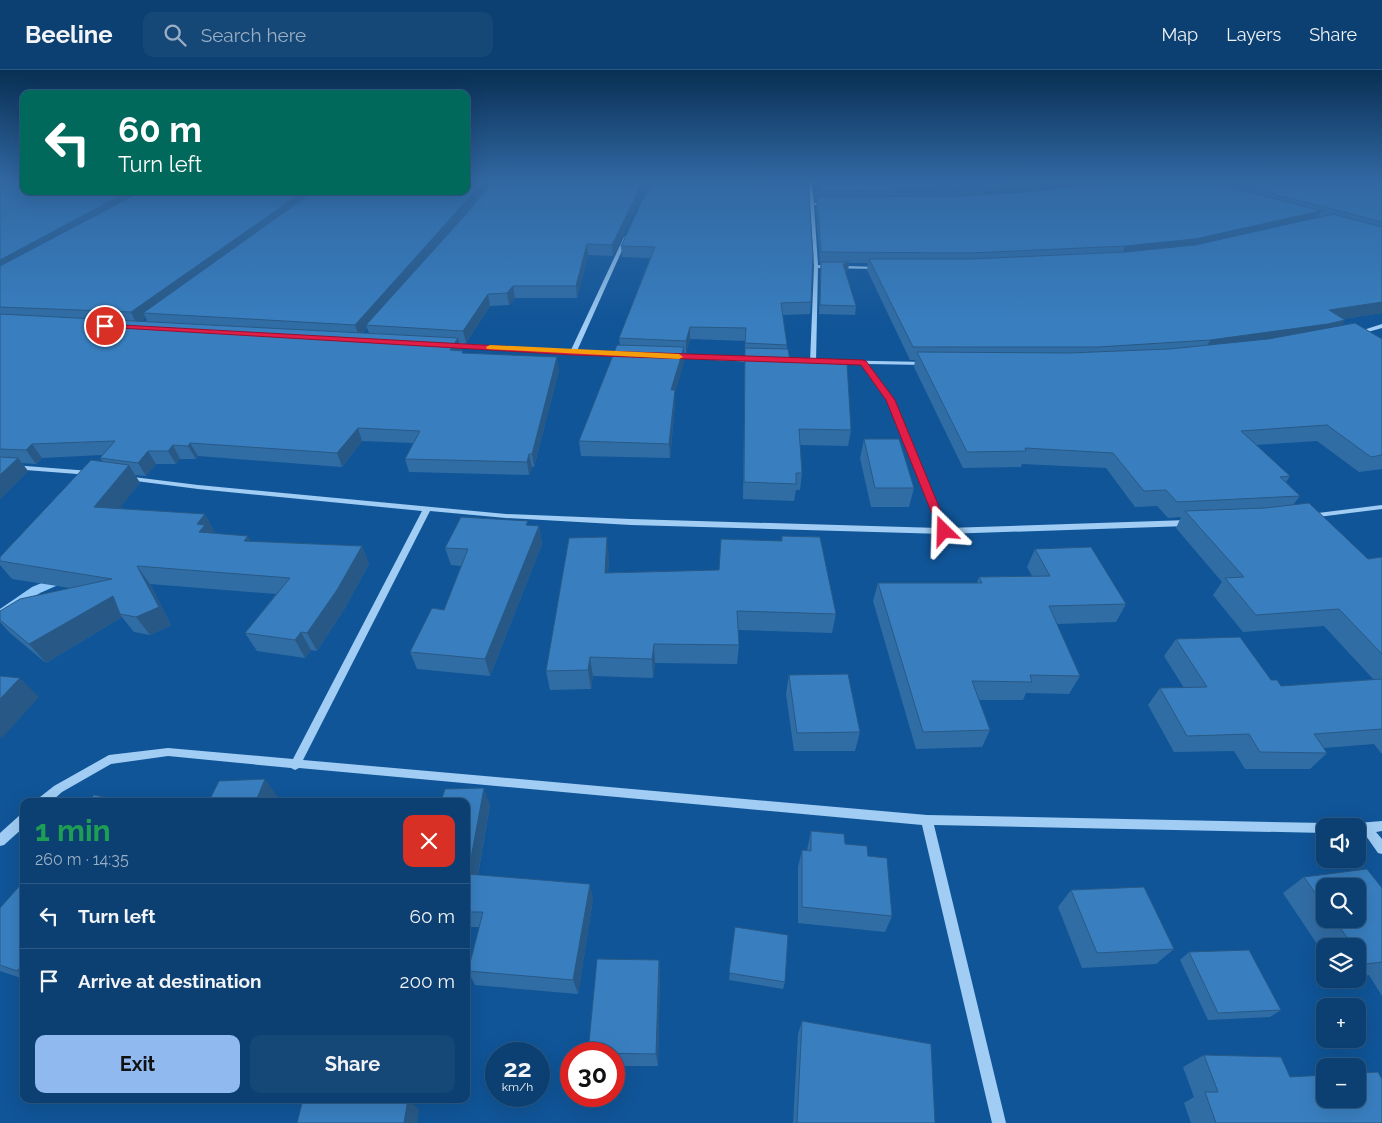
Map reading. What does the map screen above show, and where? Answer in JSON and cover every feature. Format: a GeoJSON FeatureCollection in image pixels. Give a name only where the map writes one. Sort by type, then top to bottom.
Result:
{"type":"FeatureCollection","features":[{"type":"Feature","properties":{"kind":"street"},"geometry":{"type":"LineString","coordinates":[[813,362],[816,266],[814,229]]}},
{"type":"Feature","properties":{"kind":"street"},"geometry":{"type":"LineString","coordinates":[[573,353],[629,232]]}},
{"type":"Feature","properties":{"kind":"street"},"geometry":{"type":"LineString","coordinates":[[816,266],[888,268]]}},
{"type":"Feature","properties":{"kind":"street"},"geometry":{"type":"LineString","coordinates":[[1346,336],[1382,326]]}},
{"type":"Feature","properties":{"kind":"street"},"geometry":{"type":"LineString","coordinates":[[440,344],[631,355]]}},
{"type":"Feature","properties":{"kind":"street"},"geometry":{"type":"LineString","coordinates":[[669,356],[765,360]]}},
{"type":"Feature","properties":{"kind":"street"},"geometry":{"type":"LineString","coordinates":[[804,362],[933,363]]}},
{"type":"Feature","properties":{"kind":"street"},"geometry":{"type":"LineString","coordinates":[[863,362],[890,400],[944,531]]}},
{"type":"Feature","properties":{"kind":"street"},"geometry":{"type":"LineString","coordinates":[[0,466],[64,470],[101,475]]}},
{"type":"Feature","properties":{"kind":"street"},"geometry":{"type":"LineString","coordinates":[[120,477],[207,488],[506,516],[631,522],[944,531],[1197,523]]}},
{"type":"Feature","properties":{"kind":"street"},"geometry":{"type":"LineString","coordinates":[[1300,517],[1382,507]]}},
{"type":"Feature","properties":{"kind":"street"},"geometry":{"type":"LineString","coordinates":[[295,765],[427,509]]}},
{"type":"Feature","properties":{"kind":"street"},"geometry":{"type":"LineString","coordinates":[[48,798],[58,789],[109,760],[168,752],[295,765],[927,820],[1316,828]]}},
{"type":"Feature","properties":{"kind":"street"},"geometry":{"type":"LineString","coordinates":[[927,820],[999,1123]]}},
{"type":"Feature","properties":{"kind":"street"},"geometry":{"type":"LineString","coordinates":[[0,841],[20,823]]}},
{"type":"Feature","properties":{"kind":"street"},"geometry":{"type":"LineString","coordinates":[[1366,828],[1382,826]]}},
{"type":"Feature","properties":{"kind":"street"},"geometry":{"type":"LineString","coordinates":[[1366,832],[1382,849]]}},
{"type":"Feature","properties":{"kind":"building"},"geometry":{"type":"Polygon","coordinates":[[[0,229],[58,229],[0,260],[0,229]]]}},
{"type":"Feature","properties":{"kind":"building"},"geometry":{"type":"Polygon","coordinates":[[[70,229],[249,229],[131,312],[0,307],[0,266],[70,229]]]}},
{"type":"Feature","properties":{"kind":"building"},"geometry":{"type":"Polygon","coordinates":[[[261,229],[441,229],[355,325],[143,313],[261,229]]]}},
{"type":"Feature","properties":{"kind":"building"},"geometry":{"type":"Polygon","coordinates":[[[452,229],[620,229],[612,245],[587,244],[576,286],[513,286],[507,293],[488,294],[463,331],[366,325],[452,229]]]}},
{"type":"Feature","properties":{"kind":"building"},"geometry":{"type":"Polygon","coordinates":[[[629,229],[811,229],[813,255],[811,302],[781,303],[787,345],[745,343],[746,328],[690,327],[686,341],[619,338],[655,247],[621,246],[629,229]]]}},
{"type":"Feature","properties":{"kind":"building"},"geometry":{"type":"Polygon","coordinates":[[[819,229],[1239,229],[1195,239],[1125,246],[971,253],[821,252],[819,229]]]}},
{"type":"Feature","properties":{"kind":"building"},"geometry":{"type":"Polygon","coordinates":[[[1266,229],[1382,229],[1382,302],[1329,310],[1345,320],[1328,324],[1210,340],[1098,347],[913,347],[869,259],[971,259],[1125,252],[1195,245],[1266,229]]]}},
{"type":"Feature","properties":{"kind":"building"},"geometry":{"type":"Polygon","coordinates":[[[821,262],[849,262],[843,264],[856,306],[820,305],[821,262]]]}},
{"type":"Feature","properties":{"kind":"building"},"geometry":{"type":"Polygon","coordinates":[[[0,314],[458,338],[450,350],[463,351],[462,353],[557,357],[532,454],[529,454],[527,462],[405,459],[420,431],[358,428],[337,453],[190,443],[188,446],[173,445],[168,451],[148,451],[138,463],[100,458],[115,441],[32,444],[26,450],[0,449],[0,314]]]}},
{"type":"Feature","properties":{"kind":"building"},"geometry":{"type":"Polygon","coordinates":[[[1355,323],[1382,339],[1382,455],[1371,457],[1327,425],[1241,431],[1290,476],[1280,477],[1300,496],[1177,502],[1166,490],[1144,491],[1113,453],[1025,448],[1026,451],[967,452],[917,352],[1069,353],[1169,349],[1268,339],[1355,323]]]}},
{"type":"Feature","properties":{"kind":"building"},"geometry":{"type":"Polygon","coordinates":[[[617,345],[684,347],[671,390],[675,390],[669,444],[579,441],[617,345]]]}},
{"type":"Feature","properties":{"kind":"building"},"geometry":{"type":"Polygon","coordinates":[[[745,348],[788,349],[790,360],[847,363],[851,430],[799,429],[802,473],[796,473],[796,484],[744,482],[745,348]]]}},
{"type":"Feature","properties":{"kind":"building"},"geometry":{"type":"Polygon","coordinates":[[[864,439],[899,439],[914,488],[875,488],[864,439]]]}},
{"type":"Feature","properties":{"kind":"building"},"geometry":{"type":"Polygon","coordinates":[[[0,457],[18,458],[0,475],[0,457]]]}},
{"type":"Feature","properties":{"kind":"building"},"geometry":{"type":"Polygon","coordinates":[[[91,460],[129,465],[94,507],[205,514],[197,524],[205,525],[199,532],[248,536],[244,541],[362,546],[337,590],[307,633],[301,632],[295,640],[245,633],[290,578],[137,566],[159,607],[136,617],[120,614],[113,596],[29,644],[0,620],[0,611],[20,599],[112,579],[0,561],[0,557],[91,460]]]}},
{"type":"Feature","properties":{"kind":"building"},"geometry":{"type":"Polygon","coordinates":[[[1309,503],[1368,559],[1382,557],[1382,654],[1339,609],[1256,615],[1225,578],[1244,577],[1185,511],[1265,508],[1309,503]]]}},
{"type":"Feature","properties":{"kind":"building"},"geometry":{"type":"Polygon","coordinates":[[[461,517],[528,521],[526,525],[539,526],[485,659],[410,652],[432,608],[444,610],[468,549],[445,548],[461,517]]]}},
{"type":"Feature","properties":{"kind":"building"},"geometry":{"type":"Polygon","coordinates":[[[782,536],[820,537],[836,614],[737,611],[739,645],[654,644],[652,659],[590,657],[588,670],[546,671],[569,538],[607,537],[605,573],[719,570],[721,539],[782,541],[782,536]]]}},
{"type":"Feature","properties":{"kind":"building"},"geometry":{"type":"Polygon","coordinates":[[[1091,547],[1126,604],[1049,606],[1080,676],[1030,675],[1032,682],[972,681],[990,730],[923,732],[878,583],[982,583],[979,577],[1050,576],[1035,549],[1091,547]]]}},
{"type":"Feature","properties":{"kind":"building"},"geometry":{"type":"Polygon","coordinates":[[[1240,637],[1271,680],[1277,680],[1281,686],[1382,679],[1382,729],[1314,734],[1327,753],[1260,752],[1249,734],[1187,736],[1160,688],[1207,687],[1176,639],[1240,637]]]}},
{"type":"Feature","properties":{"kind":"building"},"geometry":{"type":"Polygon","coordinates":[[[848,674],[860,732],[797,733],[789,675],[848,674]]]}},
{"type":"Feature","properties":{"kind":"building"},"geometry":{"type":"Polygon","coordinates":[[[0,676],[20,678],[0,699],[0,676]]]}},
{"type":"Feature","properties":{"kind":"building"},"geometry":{"type":"Polygon","coordinates":[[[265,779],[257,798],[210,798],[219,781],[265,779]]]}},
{"type":"Feature","properties":{"kind":"building"},"geometry":{"type":"Polygon","coordinates":[[[484,788],[470,863],[470,798],[442,798],[445,789],[484,788]]]}},
{"type":"Feature","properties":{"kind":"building"},"geometry":{"type":"Polygon","coordinates":[[[94,795],[108,798],[91,798],[94,795]]]}},
{"type":"Feature","properties":{"kind":"building"},"geometry":{"type":"Polygon","coordinates":[[[811,831],[844,834],[845,844],[867,846],[868,856],[887,858],[892,916],[802,907],[802,850],[811,851],[811,831]]]}},
{"type":"Feature","properties":{"kind":"building"},"geometry":{"type":"Polygon","coordinates":[[[1367,869],[1382,888],[1382,962],[1366,964],[1366,938],[1347,938],[1340,928],[1366,928],[1366,878],[1316,878],[1316,894],[1304,877],[1367,869]]]}},
{"type":"Feature","properties":{"kind":"building"},"geometry":{"type":"Polygon","coordinates":[[[470,874],[590,884],[573,980],[470,971],[470,963],[483,912],[470,912],[470,874]]]}},
{"type":"Feature","properties":{"kind":"building"},"geometry":{"type":"Polygon","coordinates":[[[20,886],[20,968],[17,971],[0,965],[0,908],[20,886]]]}},
{"type":"Feature","properties":{"kind":"building"},"geometry":{"type":"Polygon","coordinates":[[[1144,887],[1174,949],[1097,953],[1071,890],[1144,887]]]}},
{"type":"Feature","properties":{"kind":"building"},"geometry":{"type":"Polygon","coordinates":[[[735,927],[788,935],[785,982],[729,973],[735,927]]]}},
{"type":"Feature","properties":{"kind":"building"},"geometry":{"type":"Polygon","coordinates":[[[1249,950],[1281,1010],[1218,1013],[1189,952],[1249,950]]]}},
{"type":"Feature","properties":{"kind":"building"},"geometry":{"type":"Polygon","coordinates":[[[597,959],[659,960],[656,1054],[625,1054],[625,1042],[589,1042],[597,959]]]}},
{"type":"Feature","properties":{"kind":"building"},"geometry":{"type":"Polygon","coordinates":[[[802,1021],[931,1044],[935,1123],[797,1123],[802,1021]]]}},
{"type":"Feature","properties":{"kind":"building"},"geometry":{"type":"Polygon","coordinates":[[[1204,1055],[1281,1057],[1290,1077],[1316,1076],[1316,1108],[1366,1108],[1366,1073],[1378,1072],[1382,1079],[1382,1123],[1216,1123],[1205,1092],[1218,1092],[1204,1055]]]}},
{"type":"Feature","properties":{"kind":"building"},"geometry":{"type":"Polygon","coordinates":[[[302,1103],[407,1103],[404,1123],[297,1123],[302,1103]]]}},
{"type":"Feature","properties":{"kind":"waterway"},"geometry":{"type":"LineString","coordinates":[[0,615],[36,590],[61,579]]}},
{"type":"Feature","properties":{"kind":"slow traffic"},"geometry":{"type":"LineString","coordinates":[[490,347],[573,353],[679,357]]}},
{"type":"Feature","properties":{"kind":"route"},"geometry":{"type":"LineString","coordinates":[[105,326],[363,339],[573,353],[813,362],[863,362],[890,400],[944,531]]}}]}
